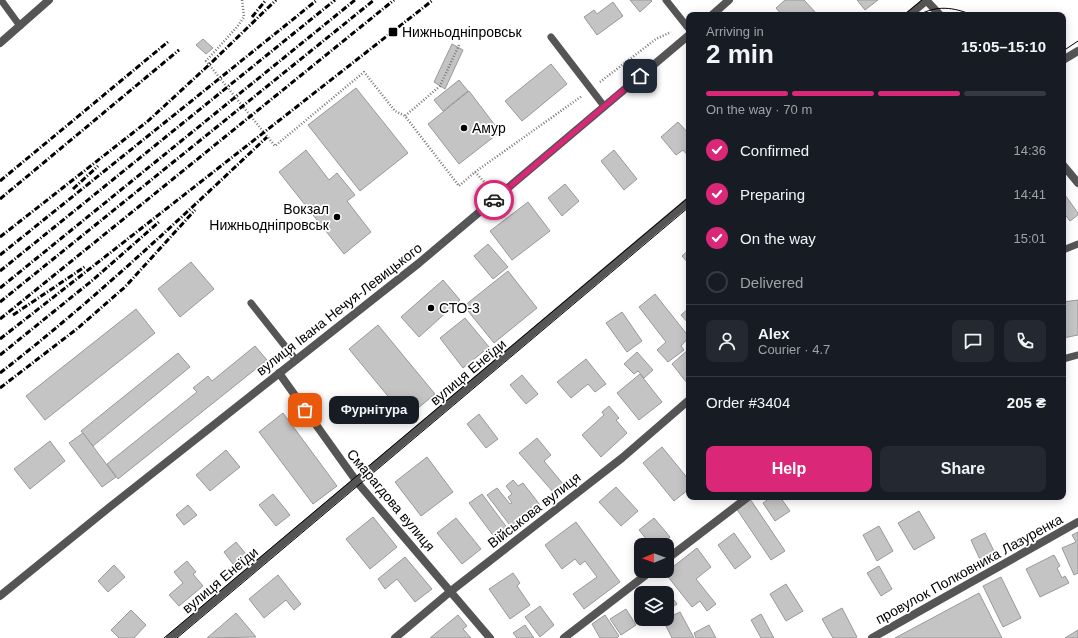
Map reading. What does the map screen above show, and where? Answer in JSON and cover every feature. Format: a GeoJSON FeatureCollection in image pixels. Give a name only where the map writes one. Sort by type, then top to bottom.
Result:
{"type":"FeatureCollection","features":[{"type":"Feature","properties":{"kind":"street"},"geometry":{"type":"LineString","coordinates":[[0,42],[49,0]]}},
{"type":"Feature","properties":{"kind":"street"},"geometry":{"type":"LineString","coordinates":[[715,12],[729,0]]}},
{"type":"Feature","properties":{"kind":"street"},"geometry":{"type":"LineString","coordinates":[[912,12],[926,0],[937,12]]}},
{"type":"Feature","properties":{"kind":"street","name":"вулиця Івана Нечуя-Левицького"},"geometry":{"type":"LineString","coordinates":[[0,596],[117,501],[419,263],[686,38]]}},
{"type":"Feature","properties":{"kind":"street"},"geometry":{"type":"LineString","coordinates":[[1066,58],[1078,51]]}},
{"type":"Feature","properties":{"kind":"street"},"geometry":{"type":"LineString","coordinates":[[1066,169],[1078,183]]}},
{"type":"Feature","properties":{"kind":"street","name":"вулиця Енеїди"},"geometry":{"type":"LineString","coordinates":[[170,638],[686,204]]}},
{"type":"Feature","properties":{"kind":"street","name":"Смарагдова вулиця"},"geometry":{"type":"LineString","coordinates":[[279,373],[357,482],[490,638]]}},
{"type":"Feature","properties":{"kind":"street","name":"Військова вулиця"},"geometry":{"type":"LineString","coordinates":[[395,638],[451,591],[622,458],[686,403]]}},
{"type":"Feature","properties":{"kind":"street"},"geometry":{"type":"LineString","coordinates":[[674,554],[744,500]]}},
{"type":"Feature","properties":{"kind":"street","name":"провулок Полковника Лазуренка"},"geometry":{"type":"LineString","coordinates":[[872,638],[1078,522]]}},
{"type":"Feature","properties":{"kind":"street"},"geometry":{"type":"LineString","coordinates":[[564,638],[642,578]]}},
{"type":"Feature","properties":{"kind":"lane"},"geometry":{"type":"LineString","coordinates":[[1,0],[20,26]]}},
{"type":"Feature","properties":{"kind":"lane"},"geometry":{"type":"LineString","coordinates":[[666,0],[686,25]]}},
{"type":"Feature","properties":{"kind":"lane"},"geometry":{"type":"LineString","coordinates":[[551,37],[604,106]]}},
{"type":"Feature","properties":{"kind":"lane"},"geometry":{"type":"LineString","coordinates":[[1066,249],[1078,244]]}},
{"type":"Feature","properties":{"kind":"lane"},"geometry":{"type":"LineString","coordinates":[[251,303],[296,360]]}},
{"type":"Feature","properties":{"kind":"lane"},"geometry":{"type":"LineString","coordinates":[[1066,358],[1078,355]]}},
{"type":"Feature","properties":{"kind":"path"},"geometry":{"type":"LineString","coordinates":[[242,0],[244,17],[237,27],[206,61],[275,146],[364,72],[395,111],[405,116],[459,186],[475,172],[497,197]]}},
{"type":"Feature","properties":{"kind":"path"},"geometry":{"type":"LineString","coordinates":[[405,116],[440,86],[459,45]]}},
{"type":"Feature","properties":{"kind":"building"},"geometry":{"type":"Polygon","coordinates":[[[630,0],[651,0],[652,1],[640,12],[630,0]]]}},
{"type":"Feature","properties":{"kind":"building"},"geometry":{"type":"Polygon","coordinates":[[[785,0],[804,0],[815,12],[779,12],[776,8],[785,0]]]}},
{"type":"Feature","properties":{"kind":"building"},"geometry":{"type":"Polygon","coordinates":[[[857,0],[878,0],[865,10],[857,0]]]}},
{"type":"Feature","properties":{"kind":"building"},"geometry":{"type":"Polygon","coordinates":[[[613,2],[623,16],[597,35],[584,17],[594,10],[597,14],[613,2]]]}},
{"type":"Feature","properties":{"kind":"building"},"geometry":{"type":"Polygon","coordinates":[[[203,39],[213,48],[206,54],[196,45],[203,39]]]}},
{"type":"Feature","properties":{"kind":"building"},"geometry":{"type":"Polygon","coordinates":[[[452,44],[463,50],[445,89],[434,82],[452,44]]]}},
{"type":"Feature","properties":{"kind":"building"},"geometry":{"type":"Polygon","coordinates":[[[551,64],[567,84],[522,121],[505,101],[551,64]]]}},
{"type":"Feature","properties":{"kind":"building"},"geometry":{"type":"Polygon","coordinates":[[[459,80],[468,91],[443,111],[434,100],[459,80]]]}},
{"type":"Feature","properties":{"kind":"building"},"geometry":{"type":"Polygon","coordinates":[[[356,88],[408,153],[360,191],[308,125],[356,88]]]}},
{"type":"Feature","properties":{"kind":"building","name":"Амур"},"geometry":{"type":"Polygon","coordinates":[[[469,91],[500,132],[459,164],[428,124],[469,91]]]}},
{"type":"Feature","properties":{"kind":"building"},"geometry":{"type":"Polygon","coordinates":[[[678,122],[686,131],[686,154],[683,150],[676,155],[661,137],[678,122]]]}},
{"type":"Feature","properties":{"kind":"building","name":"Вокзал Нижньодніпровськ"},"geometry":{"type":"Polygon","coordinates":[[[306,150],[329,180],[337,173],[355,195],[347,201],[371,232],[344,254],[279,172],[306,150]]]}},
{"type":"Feature","properties":{"kind":"building"},"geometry":{"type":"Polygon","coordinates":[[[614,150],[637,179],[624,190],[601,161],[614,150]]]}},
{"type":"Feature","properties":{"kind":"building"},"geometry":{"type":"Polygon","coordinates":[[[565,184],[579,201],[562,216],[548,198],[565,184]]]}},
{"type":"Feature","properties":{"kind":"building"},"geometry":{"type":"Polygon","coordinates":[[[1066,196],[1078,213],[1078,215],[1070,221],[1066,216],[1066,196]]]}},
{"type":"Feature","properties":{"kind":"building"},"geometry":{"type":"Polygon","coordinates":[[[528,202],[550,231],[512,260],[490,231],[528,202]]]}},
{"type":"Feature","properties":{"kind":"building"},"geometry":{"type":"Polygon","coordinates":[[[488,244],[508,267],[493,279],[474,256],[488,244]]]}},
{"type":"Feature","properties":{"kind":"building"},"geometry":{"type":"Polygon","coordinates":[[[686,253],[686,261],[682,256],[686,253]]]}},
{"type":"Feature","properties":{"kind":"building"},"geometry":{"type":"Polygon","coordinates":[[[191,262],[214,289],[180,317],[158,289],[191,262]]]}},
{"type":"Feature","properties":{"kind":"building"},"geometry":{"type":"Polygon","coordinates":[[[508,271],[537,308],[494,343],[464,306],[508,271]]]}},
{"type":"Feature","properties":{"kind":"building","name":"СТО-3"},"geometry":{"type":"Polygon","coordinates":[[[443,280],[460,300],[419,337],[401,317],[443,280]]]}},
{"type":"Feature","properties":{"kind":"building"},"geometry":{"type":"Polygon","coordinates":[[[655,294],[686,333],[686,340],[681,346],[684,350],[668,362],[657,350],[666,342],[639,307],[655,294]]]}},
{"type":"Feature","properties":{"kind":"building"},"geometry":{"type":"Polygon","coordinates":[[[1078,300],[1078,335],[1066,337],[1066,302],[1078,300]]]}},
{"type":"Feature","properties":{"kind":"building"},"geometry":{"type":"Polygon","coordinates":[[[136,309],[155,333],[45,420],[26,396],[136,309]]]}},
{"type":"Feature","properties":{"kind":"building"},"geometry":{"type":"Polygon","coordinates":[[[686,311],[686,321],[681,315],[686,311]]]}},
{"type":"Feature","properties":{"kind":"building"},"geometry":{"type":"Polygon","coordinates":[[[622,312],[642,341],[627,352],[606,323],[622,312]]]}},
{"type":"Feature","properties":{"kind":"building"},"geometry":{"type":"Polygon","coordinates":[[[465,318],[489,347],[463,368],[440,338],[465,318]]]}},
{"type":"Feature","properties":{"kind":"building"},"geometry":{"type":"Polygon","coordinates":[[[378,325],[435,394],[406,418],[349,349],[378,325]]]}},
{"type":"Feature","properties":{"kind":"building"},"geometry":{"type":"Polygon","coordinates":[[[255,346],[267,360],[118,479],[107,464],[197,392],[193,388],[208,376],[212,381],[255,346]]]}},
{"type":"Feature","properties":{"kind":"building"},"geometry":{"type":"Polygon","coordinates":[[[637,352],[653,370],[644,378],[638,371],[634,374],[624,364],[637,352]]]}},
{"type":"Feature","properties":{"kind":"building"},"geometry":{"type":"Polygon","coordinates":[[[686,352],[686,382],[672,364],[686,352]]]}},
{"type":"Feature","properties":{"kind":"building"},"geometry":{"type":"Polygon","coordinates":[[[178,353],[190,367],[93,446],[81,431],[178,353]]]}},
{"type":"Feature","properties":{"kind":"building"},"geometry":{"type":"Polygon","coordinates":[[[586,359],[606,384],[595,392],[588,384],[571,398],[557,382],[586,359]]]}},
{"type":"Feature","properties":{"kind":"building"},"geometry":{"type":"Polygon","coordinates":[[[640,374],[662,402],[639,420],[617,393],[640,374]]]}},
{"type":"Feature","properties":{"kind":"building"},"geometry":{"type":"Polygon","coordinates":[[[522,375],[538,394],[526,404],[510,385],[522,375]]]}},
{"type":"Feature","properties":{"kind":"building"},"geometry":{"type":"Polygon","coordinates":[[[609,406],[619,418],[616,420],[627,433],[601,457],[582,435],[604,415],[602,412],[609,406]]]}},
{"type":"Feature","properties":{"kind":"building"},"geometry":{"type":"Polygon","coordinates":[[[283,413],[337,486],[313,504],[259,432],[283,413]]]}},
{"type":"Feature","properties":{"kind":"building"},"geometry":{"type":"Polygon","coordinates":[[[479,414],[498,439],[486,448],[467,424],[479,414]]]}},
{"type":"Feature","properties":{"kind":"building"},"geometry":{"type":"Polygon","coordinates":[[[83,433],[116,477],[102,487],[69,443],[83,433]]]}},
{"type":"Feature","properties":{"kind":"building"},"geometry":{"type":"Polygon","coordinates":[[[537,438],[551,455],[544,461],[563,484],[553,492],[519,453],[537,438]]]}},
{"type":"Feature","properties":{"kind":"building"},"geometry":{"type":"Polygon","coordinates":[[[50,441],[65,461],[30,489],[14,469],[50,441]]]}},
{"type":"Feature","properties":{"kind":"building"},"geometry":{"type":"Polygon","coordinates":[[[662,447],[686,476],[686,491],[674,501],[643,463],[662,447]]]}},
{"type":"Feature","properties":{"kind":"building"},"geometry":{"type":"Polygon","coordinates":[[[226,450],[240,467],[210,491],[196,475],[226,450]]]}},
{"type":"Feature","properties":{"kind":"building"},"geometry":{"type":"Polygon","coordinates":[[[427,457],[453,492],[421,516],[395,482],[427,457]]]}},
{"type":"Feature","properties":{"kind":"building"},"geometry":{"type":"Polygon","coordinates":[[[513,480],[518,486],[523,483],[540,505],[512,528],[487,495],[497,488],[510,504],[512,503],[508,497],[512,494],[506,486],[513,480]]]}},
{"type":"Feature","properties":{"kind":"building"},"geometry":{"type":"Polygon","coordinates":[[[616,487],[638,511],[621,526],[599,502],[616,487]]]}},
{"type":"Feature","properties":{"kind":"building"},"geometry":{"type":"Polygon","coordinates":[[[273,494],[290,515],[276,526],[259,505],[273,494]]]}},
{"type":"Feature","properties":{"kind":"building"},"geometry":{"type":"Polygon","coordinates":[[[482,494],[511,533],[498,542],[469,503],[482,494]]]}},
{"type":"Feature","properties":{"kind":"building"},"geometry":{"type":"Polygon","coordinates":[[[751,500],[785,551],[771,560],[736,508],[751,500]]]}},
{"type":"Feature","properties":{"kind":"building"},"geometry":{"type":"Polygon","coordinates":[[[767,500],[782,500],[790,511],[775,521],[763,503],[767,500]]]}},
{"type":"Feature","properties":{"kind":"building"},"geometry":{"type":"Polygon","coordinates":[[[188,505],[197,515],[184,525],[176,515],[188,505]]]}},
{"type":"Feature","properties":{"kind":"building"},"geometry":{"type":"Polygon","coordinates":[[[919,511],[935,538],[914,550],[898,523],[919,511]]]}},
{"type":"Feature","properties":{"kind":"building"},"geometry":{"type":"Polygon","coordinates":[[[373,517],[397,547],[370,569],[346,539],[373,517]]]}},
{"type":"Feature","properties":{"kind":"building"},"geometry":{"type":"Polygon","coordinates":[[[456,518],[481,549],[462,564],[437,533],[456,518]]]}},
{"type":"Feature","properties":{"kind":"building"},"geometry":{"type":"Polygon","coordinates":[[[654,518],[670,537],[645,538],[639,530],[654,518]]]}},
{"type":"Feature","properties":{"kind":"building"},"geometry":{"type":"Polygon","coordinates":[[[576,522],[620,582],[584,609],[573,594],[597,577],[585,561],[580,565],[575,559],[562,569],[545,545],[576,522]]]}},
{"type":"Feature","properties":{"kind":"building"},"geometry":{"type":"Polygon","coordinates":[[[879,526],[893,551],[877,561],[863,535],[879,526]]]}},
{"type":"Feature","properties":{"kind":"building"},"geometry":{"type":"Polygon","coordinates":[[[1078,532],[1078,573],[1074,575],[1062,548],[1076,542],[1072,535],[1078,532]]]}},
{"type":"Feature","properties":{"kind":"building"},"geometry":{"type":"Polygon","coordinates":[[[734,533],[751,557],[735,569],[718,545],[734,533]]]}},
{"type":"Feature","properties":{"kind":"building"},"geometry":{"type":"Polygon","coordinates":[[[985,533],[998,559],[983,566],[971,540],[985,533]]]}},
{"type":"Feature","properties":{"kind":"building"},"geometry":{"type":"Polygon","coordinates":[[[236,542],[246,554],[233,564],[224,552],[236,542]]]}},
{"type":"Feature","properties":{"kind":"building"},"geometry":{"type":"Polygon","coordinates":[[[697,548],[711,567],[696,579],[716,604],[707,611],[700,601],[692,607],[669,578],[674,578],[674,566],[697,548]]]}},
{"type":"Feature","properties":{"kind":"building"},"geometry":{"type":"Polygon","coordinates":[[[1054,555],[1060,566],[1057,568],[1062,578],[1065,576],[1069,583],[1040,597],[1026,569],[1054,555]]]}},
{"type":"Feature","properties":{"kind":"building"},"geometry":{"type":"Polygon","coordinates":[[[405,557],[432,589],[415,602],[397,579],[385,589],[378,579],[405,557]]]}},
{"type":"Feature","properties":{"kind":"building"},"geometry":{"type":"Polygon","coordinates":[[[187,561],[196,572],[193,574],[203,586],[179,606],[169,595],[183,583],[174,572],[187,561]]]}},
{"type":"Feature","properties":{"kind":"building"},"geometry":{"type":"Polygon","coordinates":[[[114,565],[125,577],[108,592],[98,581],[114,565]]]}},
{"type":"Feature","properties":{"kind":"building"},"geometry":{"type":"Polygon","coordinates":[[[879,566],[892,589],[881,596],[867,573],[879,566]]]}},
{"type":"Feature","properties":{"kind":"building"},"geometry":{"type":"Polygon","coordinates":[[[513,573],[520,583],[517,586],[530,605],[510,619],[489,589],[513,573]]]}},
{"type":"Feature","properties":{"kind":"building"},"geometry":{"type":"Polygon","coordinates":[[[278,575],[301,604],[294,610],[286,600],[264,618],[249,599],[278,575]]]}},
{"type":"Feature","properties":{"kind":"building"},"geometry":{"type":"Polygon","coordinates":[[[1001,577],[1021,618],[1003,627],[983,586],[1001,577]]]}},
{"type":"Feature","properties":{"kind":"building"},"geometry":{"type":"Polygon","coordinates":[[[786,584],[803,611],[786,621],[770,594],[786,584]]]}},
{"type":"Feature","properties":{"kind":"building"},"geometry":{"type":"Polygon","coordinates":[[[979,593],[1002,638],[895,638],[979,593]]]}},
{"type":"Feature","properties":{"kind":"building"},"geometry":{"type":"Polygon","coordinates":[[[540,606],[554,625],[540,637],[525,617],[540,606]]]}},
{"type":"Feature","properties":{"kind":"building"},"geometry":{"type":"Polygon","coordinates":[[[842,608],[857,637],[855,638],[833,638],[822,619],[842,608]]]}},
{"type":"Feature","properties":{"kind":"building"},"geometry":{"type":"Polygon","coordinates":[[[626,609],[634,622],[634,626],[621,635],[610,619],[626,609]]]}},
{"type":"Feature","properties":{"kind":"building"},"geometry":{"type":"Polygon","coordinates":[[[131,610],[146,625],[134,638],[119,638],[111,630],[131,610]]]}},
{"type":"Feature","properties":{"kind":"building"},"geometry":{"type":"Polygon","coordinates":[[[680,612],[694,638],[672,638],[666,626],[674,626],[674,615],[680,612]]]}},
{"type":"Feature","properties":{"kind":"building"},"geometry":{"type":"Polygon","coordinates":[[[236,613],[256,637],[207,638],[236,613]]]}},
{"type":"Feature","properties":{"kind":"building"},"geometry":{"type":"Polygon","coordinates":[[[761,614],[774,638],[761,638],[751,620],[761,614]]]}},
{"type":"Feature","properties":{"kind":"building"},"geometry":{"type":"Polygon","coordinates":[[[458,615],[467,626],[463,629],[471,638],[430,638],[458,615]]]}},
{"type":"Feature","properties":{"kind":"building"},"geometry":{"type":"Polygon","coordinates":[[[605,615],[619,636],[617,638],[600,638],[592,624],[605,615]]]}},
{"type":"Feature","properties":{"kind":"building"},"geometry":{"type":"Polygon","coordinates":[[[525,625],[534,638],[517,638],[513,633],[525,625]]]}},
{"type":"Feature","properties":{"kind":"building"},"geometry":{"type":"Polygon","coordinates":[[[709,625],[716,638],[696,638],[694,633],[709,625]]]}},
{"type":"Feature","properties":{"kind":"building"},"geometry":{"type":"Polygon","coordinates":[[[1078,630],[1078,638],[1065,638],[1078,630]]]}},
{"type":"Feature","properties":{"kind":"tram line"},"geometry":{"type":"LineString","coordinates":[[908,12],[922,0]]}},
{"type":"Feature","properties":{"kind":"tram line"},"geometry":{"type":"LineString","coordinates":[[925,12],[938,8],[964,12]]}},
{"type":"Feature","properties":{"kind":"tram line"},"geometry":{"type":"LineString","coordinates":[[1066,49],[1078,41]]}},
{"type":"Feature","properties":{"kind":"tram line"},"geometry":{"type":"LineString","coordinates":[[164,638],[686,200]]}},
{"type":"Feature","properties":{"kind":"tram line"},"geometry":{"type":"LineString","coordinates":[[177,638],[686,210]]}},
{"type":"Feature","properties":{"kind":"railway"},"geometry":{"type":"LineString","coordinates":[[252,17],[266,0]]}},
{"type":"Feature","properties":{"kind":"railway"},"geometry":{"type":"LineString","coordinates":[[0,237],[148,121],[276,0]]}},
{"type":"Feature","properties":{"kind":"railway"},"geometry":{"type":"LineString","coordinates":[[0,255],[317,0]]}},
{"type":"Feature","properties":{"kind":"railway"},"geometry":{"type":"LineString","coordinates":[[0,271],[335,0]]}},
{"type":"Feature","properties":{"kind":"railway"},"geometry":{"type":"LineString","coordinates":[[0,288],[355,0]]}},
{"type":"Feature","properties":{"kind":"railway"},"geometry":{"type":"LineString","coordinates":[[0,302],[374,0]]}},
{"type":"Feature","properties":{"kind":"railway"},"geometry":{"type":"LineString","coordinates":[[0,319],[394,0]]}},
{"type":"Feature","properties":{"kind":"railway"},"geometry":{"type":"LineString","coordinates":[[0,339],[433,0]]}},
{"type":"Feature","properties":{"kind":"railway"},"geometry":{"type":"LineString","coordinates":[[0,181],[169,41]]}},
{"type":"Feature","properties":{"kind":"railway"},"geometry":{"type":"LineString","coordinates":[[0,199],[179,50]]}},
{"type":"Feature","properties":{"kind":"railway"},"geometry":{"type":"LineString","coordinates":[[0,373],[103,288],[267,137]]}},
{"type":"Feature","properties":{"kind":"railway"},"geometry":{"type":"LineString","coordinates":[[73,189],[98,166]]}},
{"type":"Feature","properties":{"kind":"railway"},"geometry":{"type":"LineString","coordinates":[[0,388],[78,328],[125,287],[195,210]]}},
{"type":"Feature","properties":{"kind":"railway"},"geometry":{"type":"LineString","coordinates":[[0,355],[94,279],[159,222]]}},
{"type":"Feature","properties":{"kind":"railway"},"geometry":{"type":"LineString","coordinates":[[13,315],[86,266]]}},
{"type":"Feature","properties":{"kind":"way so far"},"geometry":{"type":"LineString","coordinates":[[305,410],[279,373],[419,263],[494,200]]}},
{"type":"Feature","properties":{"kind":"place","name":"Нижньодніпровськ"},"geometry":{"type":"Point","coordinates":[393,32]}},
{"type":"Feature","properties":{"kind":"place","name":"Амур"},"geometry":{"type":"Point","coordinates":[464,128]}},
{"type":"Feature","properties":{"kind":"place","name":"Вокзал Нижньодніпровськ"},"geometry":{"type":"Point","coordinates":[337,217]}},
{"type":"Feature","properties":{"kind":"place","name":"СТО-3"},"geometry":{"type":"Point","coordinates":[431,308]}},
{"type":"Feature","properties":{"kind":"place","name":"Фурнітура"},"geometry":{"type":"Point","coordinates":[305,410]}},
{"type":"Feature","properties":{"kind":"route"},"geometry":{"type":"LineString","coordinates":[[494,200],[640,76]]}}]}
